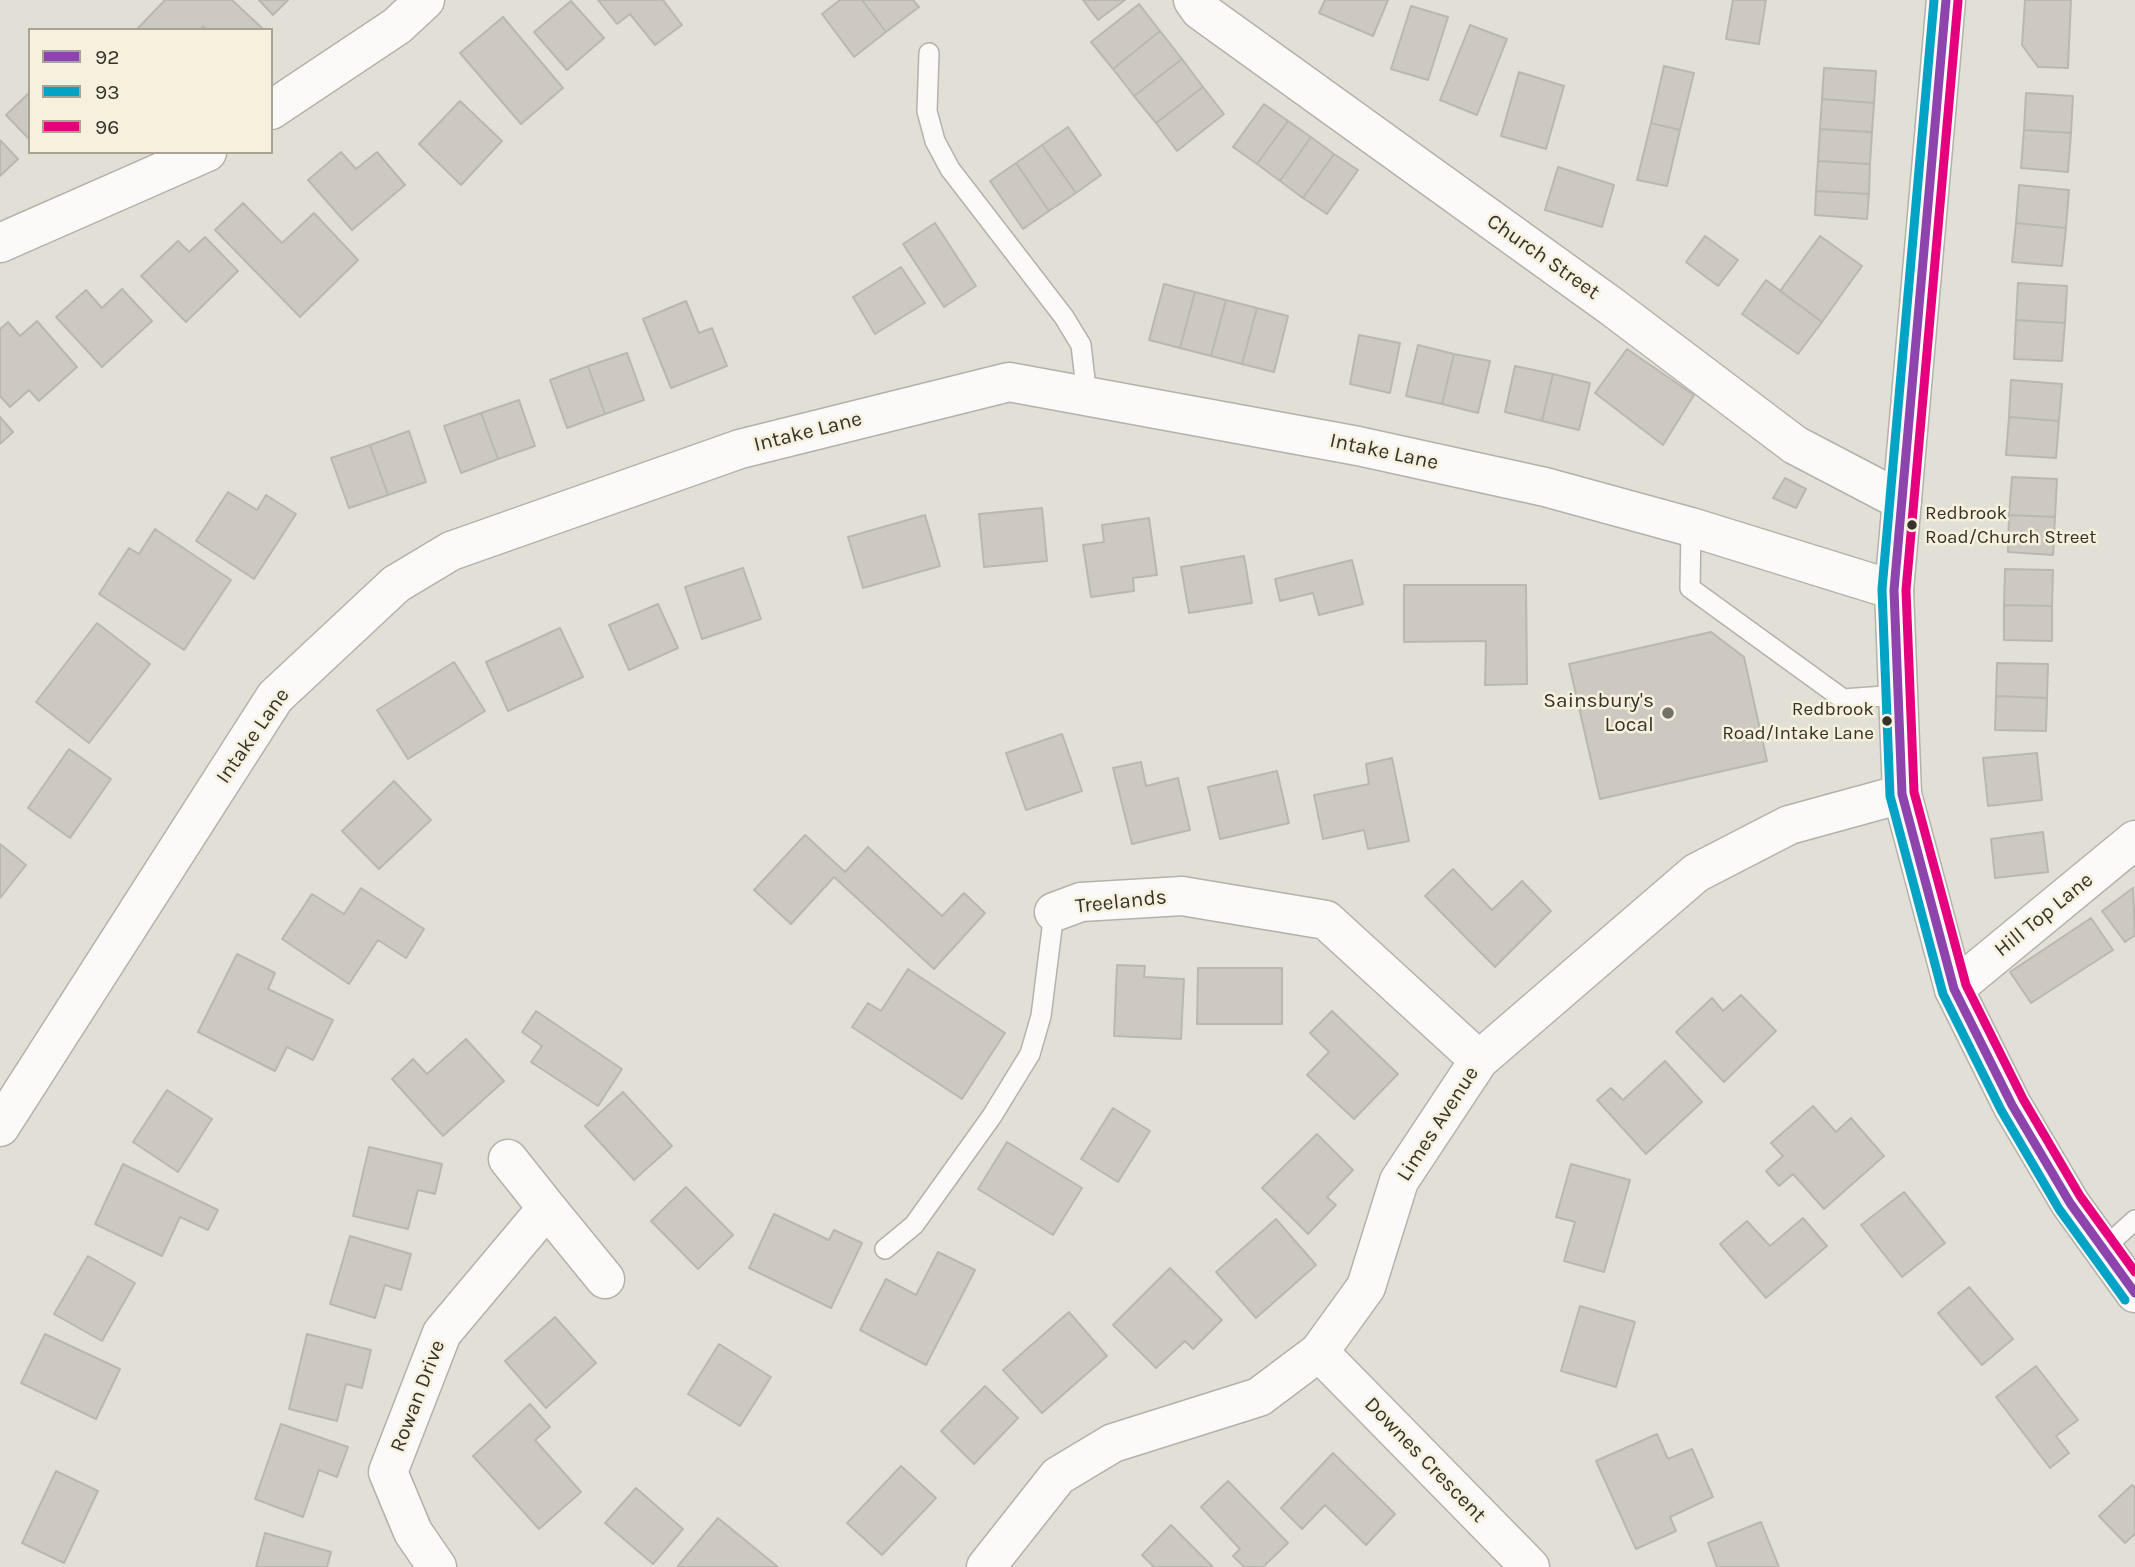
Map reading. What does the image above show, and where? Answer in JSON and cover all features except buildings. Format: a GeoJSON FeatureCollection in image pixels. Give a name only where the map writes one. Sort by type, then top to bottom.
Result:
{"type":"FeatureCollection","features":[{"type":"Feature","properties":{"kind":"street"},"geometry":{"type":"LineString","coordinates":[[273,109],[397,26],[425,0]]}},
{"type":"Feature","properties":{"kind":"street","name":"Church Street"},"geometry":{"type":"LineString","coordinates":[[1193,0],[1200,10],[1611,306],[1795,445],[1902,501]]}},
{"type":"Feature","properties":{"kind":"street"},"geometry":{"type":"LineString","coordinates":[[1946,0],[1894,590],[1902,794],[1954,989],[2018,1116],[2070,1203],[2135,1293]]}},
{"type":"Feature","properties":{"kind":"street"},"geometry":{"type":"LineString","coordinates":[[0,243],[202,154]]}},
{"type":"Feature","properties":{"kind":"street","name":"Intake Lane"},"geometry":{"type":"LineString","coordinates":[[0,1127],[275,697],[396,584],[451,551],[740,449],[1009,382],[1358,446],[1545,487],[1692,527],[1894,590]]}},
{"type":"Feature","properties":{"kind":"street","name":"Limes Avenue"},"geometry":{"type":"LineString","coordinates":[[986,1567],[1058,1476],[1113,1443],[1259,1397],[1320,1352],[1366,1287],[1399,1181],[1479,1060],[1696,873],[1789,825],[1902,794]]}},
{"type":"Feature","properties":{"kind":"street","name":"Hill Top Lane"},"geometry":{"type":"LineString","coordinates":[[1954,989],[2135,840]]}},
{"type":"Feature","properties":{"kind":"street","name":"Treelands"},"geometry":{"type":"LineString","coordinates":[[1054,912],[1081,902],[1182,896],[1326,920],[1479,1060]]}},
{"type":"Feature","properties":{"kind":"street"},"geometry":{"type":"LineString","coordinates":[[508,1160],[605,1279]]}},
{"type":"Feature","properties":{"kind":"street","name":"Rowan Drive"},"geometry":{"type":"LineString","coordinates":[[437,1567],[413,1532],[388,1472],[442,1333],[547,1208]]}},
{"type":"Feature","properties":{"kind":"street","name":"Downes Crescent"},"geometry":{"type":"LineString","coordinates":[[1320,1352],[1530,1567]]}},
{"type":"Feature","properties":{"kind":"lane"},"geometry":{"type":"LineString","coordinates":[[929,53],[927,111],[935,141],[950,169],[1064,317],[1081,345],[1087,397]]}},
{"type":"Feature","properties":{"kind":"lane"},"geometry":{"type":"LineString","coordinates":[[1692,527],[1690,588],[1843,699],[1898,695]]}},
{"type":"Feature","properties":{"kind":"lane","name":"Treelands"},"geometry":{"type":"LineString","coordinates":[[885,1249],[914,1225],[992,1116],[1030,1054],[1041,1016],[1054,912]]}},
{"type":"Feature","properties":{"kind":"lane"},"geometry":{"type":"LineString","coordinates":[[2103,1249],[2135,1220]]}},
{"type":"Feature","properties":{"kind":"transit line","name":"93"},"geometry":{"type":"LineString","coordinates":[[1934,0],[1882,589],[1890,796],[1943,994],[2001,1110],[2059,1209],[2125,1300]]}},
{"type":"Feature","properties":{"kind":"transit line","name":"92"},"geometry":{"type":"LineString","coordinates":[[1946,0],[1894,590],[1902,794],[1954,989],[2012,1105],[2070,1203],[2135,1293]]}},
{"type":"Feature","properties":{"kind":"transit line","name":"96"},"geometry":{"type":"LineString","coordinates":[[1958,1],[1906,590],[1914,792],[1966,985],[2023,1099],[2080,1196],[2135,1272]]}},
{"type":"Feature","properties":{"kind":"place","name":"Redbrook Road/Church Street"},"geometry":{"type":"Point","coordinates":[1912,525]}},
{"type":"Feature","properties":{"kind":"place","name":"Sainsbury's Local"},"geometry":{"type":"Point","coordinates":[1668,713]}},
{"type":"Feature","properties":{"kind":"place","name":"Redbrook Road/Intake Lane"},"geometry":{"type":"Point","coordinates":[1887,721]}}]}
